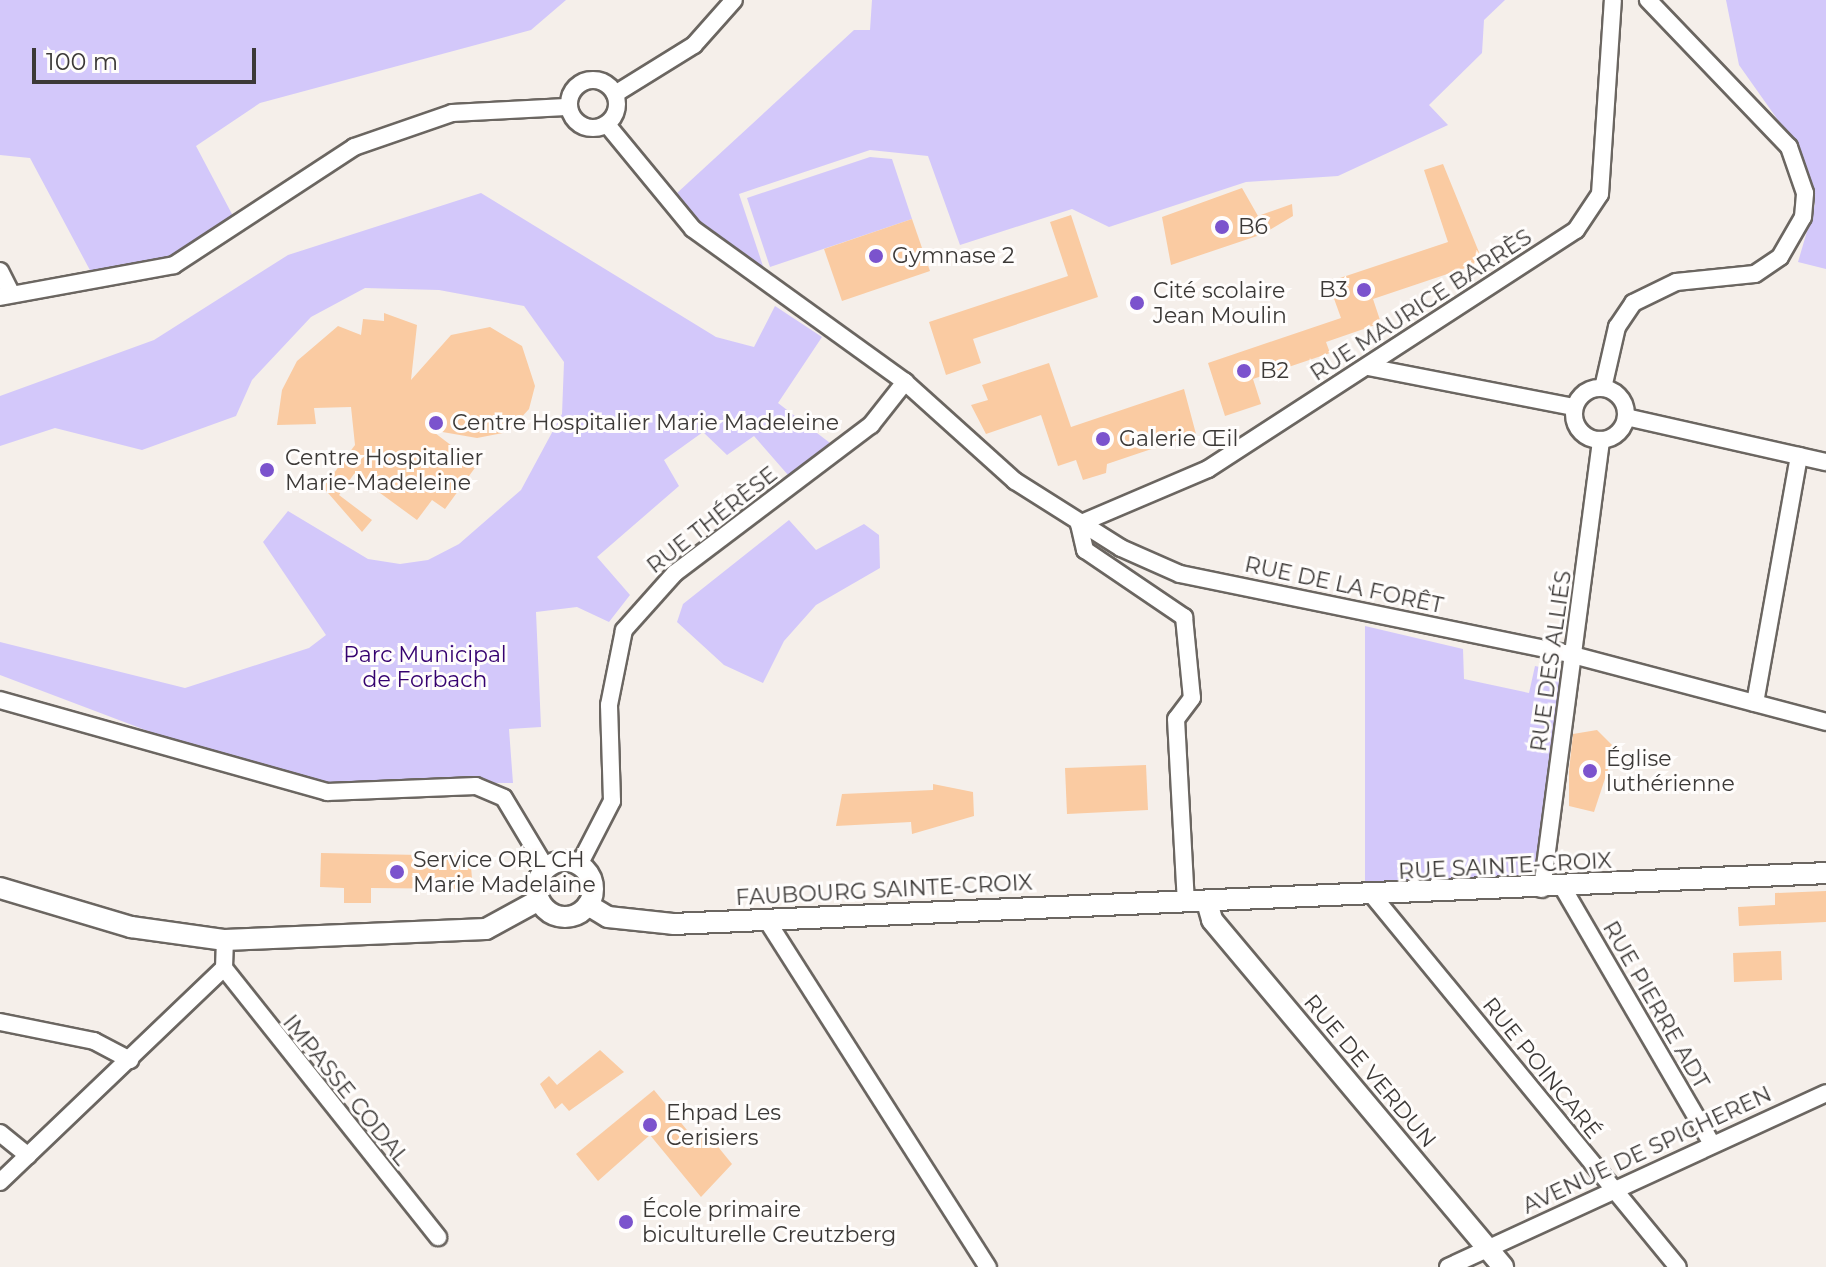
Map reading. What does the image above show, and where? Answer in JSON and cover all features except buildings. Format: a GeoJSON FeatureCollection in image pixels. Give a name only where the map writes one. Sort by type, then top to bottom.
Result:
{"type":"FeatureCollection","features":[{"type":"Feature","properties":{"kind":"main road"},"geometry":{"type":"LineString","coordinates":[[0,888],[131,927],[225,940],[486,929],[539,900],[546,868],[579,865],[592,883],[588,905],[562,917],[539,900]]}},
{"type":"Feature","properties":{"kind":"main road","name":"RUE SAINTE-CROIX"},"geometry":{"type":"LineString","coordinates":[[1196,902],[1542,889],[1826,873]]}},
{"type":"Feature","properties":{"kind":"main road","name":"FAUBOURG SAINTE-CROIX"},"geometry":{"type":"LineString","coordinates":[[588,905],[635,922],[1196,902]]}},
{"type":"Feature","properties":{"kind":"main road","name":"RUE DE VERDUN"},"geometry":{"type":"LineString","coordinates":[[1196,902],[1503,1267]]}},
{"type":"Feature","properties":{"kind":"street"},"geometry":{"type":"LineString","coordinates":[[615,94],[694,45],[734,0]]}},
{"type":"Feature","properties":{"kind":"street","name":"RUE MAURICE BARRÈS"},"geometry":{"type":"LineString","coordinates":[[1079,524],[1208,469],[1576,230],[1592,211],[1600,194],[1613,0]]}},
{"type":"Feature","properties":{"kind":"street"},"geometry":{"type":"LineString","coordinates":[[1603,388],[1617,327],[1633,303],[1676,282],[1755,274],[1780,257],[1803,217],[1805,193],[1789,147],[1648,0]]}},
{"type":"Feature","properties":{"kind":"street"},"geometry":{"type":"LineString","coordinates":[[0,271],[6,295],[174,265],[354,147],[452,113],[566,107],[583,122],[609,127],[619,104],[615,94],[583,83],[571,88],[566,107]]}},
{"type":"Feature","properties":{"kind":"street","name":"RUE DE LA FORÊT"},"geometry":{"type":"LineString","coordinates":[[609,127],[693,229],[905,382],[1015,481],[1079,524],[1180,574],[1573,655],[1826,722]]}},
{"type":"Feature","properties":{"kind":"street"},"geometry":{"type":"LineString","coordinates":[[1368,367],[1574,407]]}},
{"type":"Feature","properties":{"kind":"street","name":"RUE THÉRÈSE"},"geometry":{"type":"LineString","coordinates":[[579,865],[612,801],[609,705],[624,630],[675,573],[871,425],[905,382]]}},
{"type":"Feature","properties":{"kind":"street"},"geometry":{"type":"LineString","coordinates":[[1603,388],[1621,398],[1626,417],[1618,433],[1601,440],[1583,434],[1574,407],[1585,392],[1603,388]]}},
{"type":"Feature","properties":{"kind":"street"},"geometry":{"type":"LineString","coordinates":[[1626,417],[1826,462]]}},
{"type":"Feature","properties":{"kind":"street","name":"RUE DES ALLIÉS"},"geometry":{"type":"LineString","coordinates":[[1542,889],[1601,440]]}},
{"type":"Feature","properties":{"kind":"street"},"geometry":{"type":"LineString","coordinates":[[1755,703],[1799,456]]}},
{"type":"Feature","properties":{"kind":"street"},"geometry":{"type":"LineString","coordinates":[[1079,524],[1085,550],[1184,617],[1192,698],[1176,719],[1196,902]]}},
{"type":"Feature","properties":{"kind":"street"},"geometry":{"type":"LineString","coordinates":[[0,700],[327,792],[476,786],[504,798],[517,827],[546,868]]}},
{"type":"Feature","properties":{"kind":"street","name":"RUE PIERRE ADT"},"geometry":{"type":"LineString","coordinates":[[1563,888],[1712,1144]]}},
{"type":"Feature","properties":{"kind":"street","name":"RUE POINCARÉ"},"geometry":{"type":"LineString","coordinates":[[1373,896],[1678,1267]]}},
{"type":"Feature","properties":{"kind":"street"},"geometry":{"type":"LineString","coordinates":[[766,919],[988,1267]]}},
{"type":"Feature","properties":{"kind":"street"},"geometry":{"type":"LineString","coordinates":[[0,1182],[224,968],[225,940]]}},
{"type":"Feature","properties":{"kind":"street","name":"IMPASSE CODAL"},"geometry":{"type":"LineString","coordinates":[[224,968],[438,1237]]}},
{"type":"Feature","properties":{"kind":"street"},"geometry":{"type":"LineString","coordinates":[[0,1022],[94,1041],[130,1060]]}},
{"type":"Feature","properties":{"kind":"street","name":"AVENUE DE SPICHEREN"},"geometry":{"type":"LineString","coordinates":[[1448,1267],[1826,1093]]}},
{"type":"Feature","properties":{"kind":"street"},"geometry":{"type":"LineString","coordinates":[[0,1133],[28,1156]]}},
{"type":"Feature","properties":{"kind":"green space"},"geometry":{"type":"Polygon","coordinates":[[[0,0],[566,0],[531,30],[260,103],[196,146],[233,216],[171,258],[92,274],[30,158],[0,155],[0,0]]]}},
{"type":"Feature","properties":{"kind":"green space"},"geometry":{"type":"Polygon","coordinates":[[[872,0],[1505,0],[1484,20],[1482,53],[1429,105],[1448,125],[1338,176],[1246,182],[1109,227],[1072,209],[960,245],[928,156],[870,150],[739,194],[765,272],[707,231],[677,193],[854,30],[870,30],[872,0]]]}},
{"type":"Feature","properties":{"kind":"green space"},"geometry":{"type":"Polygon","coordinates":[[[1726,0],[1826,0],[1826,269],[1798,262],[1815,204],[1802,154],[1739,65],[1726,0]]]}},
{"type":"Feature","properties":{"kind":"green space"},"geometry":{"type":"Polygon","coordinates":[[[870,157],[892,159],[912,219],[770,267],[747,198],[870,157]]]}},
{"type":"Feature","properties":{"kind":"green space","name":"Parc Municipal de Forbach"},"geometry":{"type":"Polygon","coordinates":[[[481,193],[716,337],[754,347],[775,306],[822,337],[778,403],[830,443],[788,475],[754,436],[727,455],[703,432],[664,460],[679,486],[597,557],[630,595],[609,622],[577,607],[536,612],[541,727],[509,729],[513,783],[326,782],[214,756],[0,675],[0,642],[185,688],[309,648],[326,635],[263,542],[288,511],[368,559],[400,564],[428,560],[459,544],[521,490],[562,414],[564,362],[524,306],[439,290],[365,288],[311,317],[252,380],[236,416],[142,450],[55,428],[0,446],[0,396],[154,340],[288,255],[481,193]]]}},
{"type":"Feature","properties":{"kind":"green space"},"geometry":{"type":"Polygon","coordinates":[[[789,520],[816,550],[864,524],[879,535],[880,568],[816,605],[784,641],[763,683],[724,665],[677,622],[683,604],[789,520]]]}},
{"type":"Feature","properties":{"kind":"green space"},"geometry":{"type":"Polygon","coordinates":[[[1365,626],[1463,649],[1464,679],[1529,693],[1535,666],[1563,672],[1533,884],[1365,893],[1365,626]]]}},
{"type":"Feature","properties":{"kind":"place","name":"B6"},"geometry":{"type":"Point","coordinates":[1222,227]}},
{"type":"Feature","properties":{"kind":"place","name":"Gymnase 2"},"geometry":{"type":"Point","coordinates":[876,256]}},
{"type":"Feature","properties":{"kind":"place","name":"B3"},"geometry":{"type":"Point","coordinates":[1364,290]}},
{"type":"Feature","properties":{"kind":"place","name":"Cité scolaire Jean Moulin"},"geometry":{"type":"Point","coordinates":[1137,303]}},
{"type":"Feature","properties":{"kind":"place","name":"B2"},"geometry":{"type":"Point","coordinates":[1244,371]}},
{"type":"Feature","properties":{"kind":"place","name":"Centre Hospitalier Marie Madeleine"},"geometry":{"type":"Point","coordinates":[436,423]}},
{"type":"Feature","properties":{"kind":"place","name":"Galerie Œil"},"geometry":{"type":"Point","coordinates":[1103,439]}},
{"type":"Feature","properties":{"kind":"place","name":"Centre Hospitalier Marie-Madeleine"},"geometry":{"type":"Point","coordinates":[267,470]}},
{"type":"Feature","properties":{"kind":"place","name":"Église luthérienne"},"geometry":{"type":"Point","coordinates":[1590,771]}},
{"type":"Feature","properties":{"kind":"place","name":"Service ORL CH Marie Madelaine"},"geometry":{"type":"Point","coordinates":[397,872]}},
{"type":"Feature","properties":{"kind":"place","name":"Ehpad Les Cerisiers"},"geometry":{"type":"Point","coordinates":[650,1125]}},
{"type":"Feature","properties":{"kind":"place","name":"École primaire biculturelle Creutzberg"},"geometry":{"type":"Point","coordinates":[626,1222]}}]}
